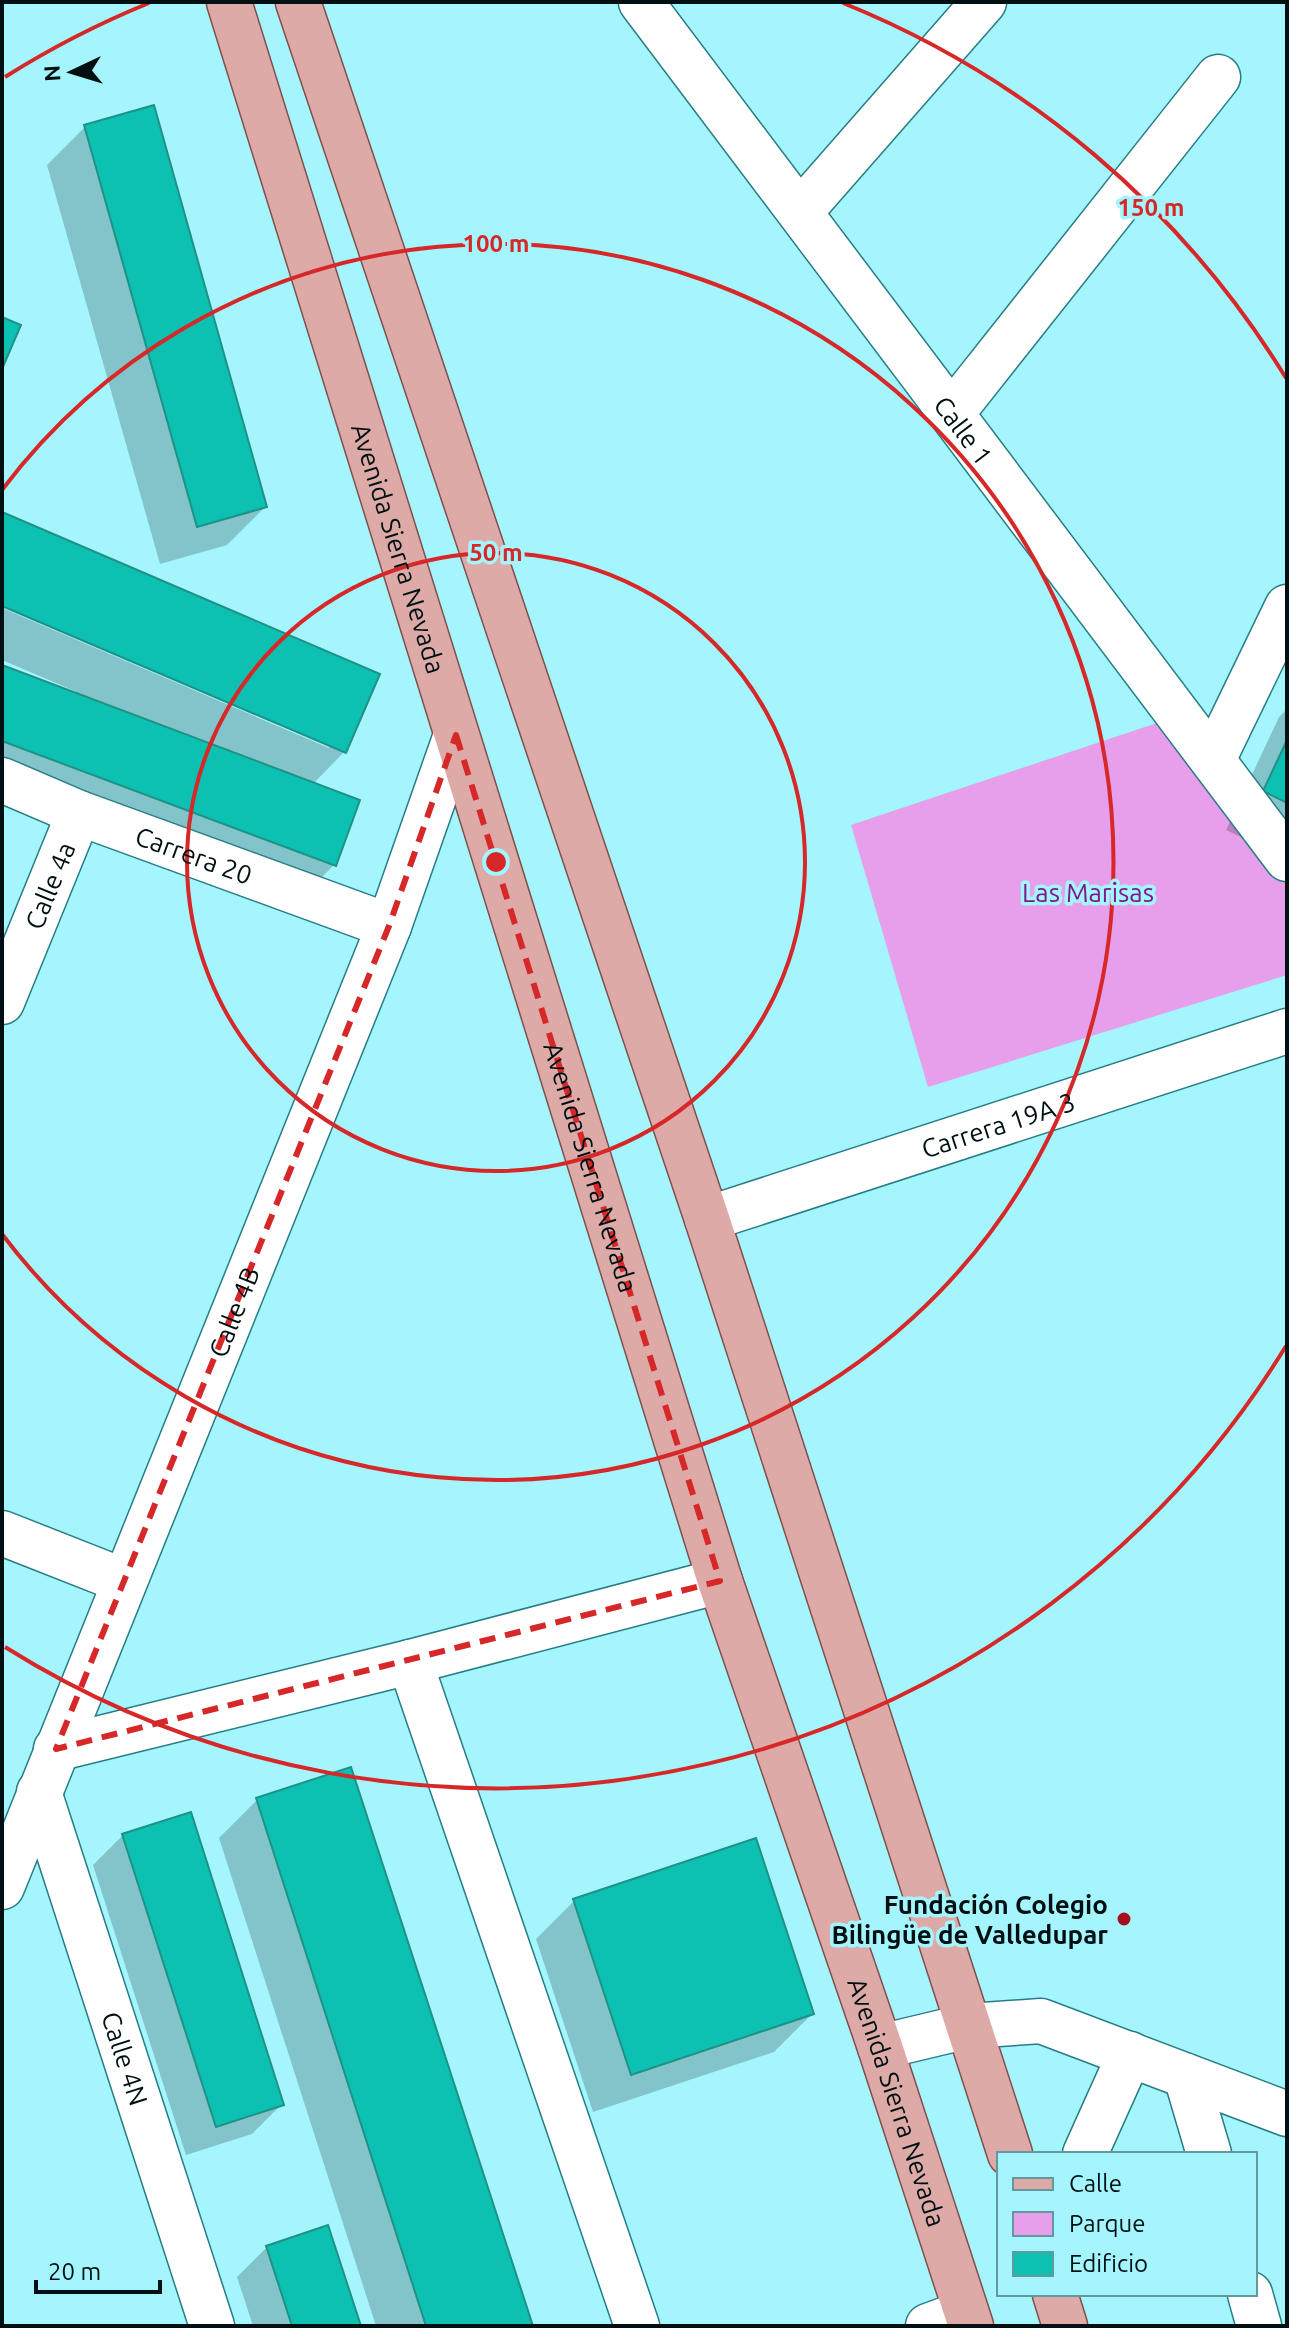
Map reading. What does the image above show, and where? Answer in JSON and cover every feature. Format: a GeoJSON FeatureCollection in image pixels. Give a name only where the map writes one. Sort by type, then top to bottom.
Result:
{"type":"FeatureCollection","features":[{"type":"Feature","properties":{"kind":"main road","name":"Avenida Sierra Nevada"},"geometry":{"type":"LineString","coordinates":[[229,2],[720,1581],[880,2047],[955,2321]]}},
{"type":"Feature","properties":{"kind":"main road"},"geometry":{"type":"LineString","coordinates":[[298,2],[707,1219],[1009,2152]]}},
{"type":"Feature","properties":{"kind":"main road"},"geometry":{"type":"LineString","coordinates":[[1056,2296],[1065,2326]]}},
{"type":"Feature","properties":{"kind":"street","name":"Calle 1"},"geometry":{"type":"LineString","coordinates":[[641,2],[1287,859]]}},
{"type":"Feature","properties":{"kind":"street"},"geometry":{"type":"LineString","coordinates":[[800,212],[984,2]]}},
{"type":"Feature","properties":{"kind":"street"},"geometry":{"type":"LineString","coordinates":[[952,413],[1218,77]]}},
{"type":"Feature","properties":{"kind":"street"},"geometry":{"type":"LineString","coordinates":[[1213,760],[1286,614]]}},
{"type":"Feature","properties":{"kind":"street","name":"Calle 4B"},"geometry":{"type":"LineString","coordinates":[[2,1887],[389,926],[456,735]]}},
{"type":"Feature","properties":{"kind":"street","name":"Carrera 20"},"geometry":{"type":"LineString","coordinates":[[2,780],[79,813],[389,926]]}},
{"type":"Feature","properties":{"kind":"street","name":"Calle 4a"},"geometry":{"type":"LineString","coordinates":[[2,1002],[79,813]]}},
{"type":"Feature","properties":{"kind":"street","name":"Carrera 19A 3"},"geometry":{"type":"LineString","coordinates":[[707,1219],[1287,1031]]}},
{"type":"Feature","properties":{"kind":"street"},"geometry":{"type":"LineString","coordinates":[[2,1533],[124,1581]]}},
{"type":"Feature","properties":{"kind":"street"},"geometry":{"type":"LineString","coordinates":[[56,1749],[410,1662],[720,1581]]}},
{"type":"Feature","properties":{"kind":"street"},"geometry":{"type":"LineString","coordinates":[[410,1662],[637,2326]]}},
{"type":"Feature","properties":{"kind":"street","name":"Calle 4N"},"geometry":{"type":"LineString","coordinates":[[39,1792],[212,2326]]}},
{"type":"Feature","properties":{"kind":"street"},"geometry":{"type":"LineString","coordinates":[[880,2047],[968,2026],[1041,2021],[1287,2114]]}},
{"type":"Feature","properties":{"kind":"street"},"geometry":{"type":"LineString","coordinates":[[1086,2152],[1130,2054]]}},
{"type":"Feature","properties":{"kind":"street"},"geometry":{"type":"LineString","coordinates":[[1186,2076],[1208,2152]]}},
{"type":"Feature","properties":{"kind":"street"},"geometry":{"type":"LineString","coordinates":[[1251,2296],[1259,2326]]}},
{"type":"Feature","properties":{"kind":"highlighted area"},"geometry":{"type":"Polygon","coordinates":[[[456,735],[468,773],[720,1581],[56,1749],[389,926],[456,735]]]}},
{"type":"Feature","properties":{"kind":"green space","name":"Las Marisas"},"geometry":{"type":"Polygon","coordinates":[[[1163,721],[1287,884],[1287,975],[928,1087],[851,825],[1163,721]]]}},
{"type":"Feature","properties":{"kind":"building"},"geometry":{"type":"Polygon","coordinates":[[[154,105],[267,507],[197,527],[84,125],[154,105]]]}},
{"type":"Feature","properties":{"kind":"building"},"geometry":{"type":"Polygon","coordinates":[[[2,317],[21,325],[2,369],[2,317]]]}},
{"type":"Feature","properties":{"kind":"building"},"geometry":{"type":"Polygon","coordinates":[[[2,512],[380,674],[346,753],[2,606],[2,512]]]}},
{"type":"Feature","properties":{"kind":"building"},"geometry":{"type":"Polygon","coordinates":[[[2,665],[360,800],[336,866],[2,741],[2,665]]]}},
{"type":"Feature","properties":{"kind":"building"},"geometry":{"type":"Polygon","coordinates":[[[1287,740],[1287,803],[1263,791],[1287,740]]]}},
{"type":"Feature","properties":{"kind":"building"},"geometry":{"type":"Polygon","coordinates":[[[351,1767],[533,2326],[426,2326],[256,1798],[351,1767]]]}},
{"type":"Feature","properties":{"kind":"building"},"geometry":{"type":"Polygon","coordinates":[[[191,1812],[284,2105],[216,2127],[122,1834],[191,1812]]]}},
{"type":"Feature","properties":{"kind":"building"},"geometry":{"type":"Polygon","coordinates":[[[756,1838],[814,2014],[631,2075],[573,1899],[756,1838]]]}},
{"type":"Feature","properties":{"kind":"building"},"geometry":{"type":"Polygon","coordinates":[[[328,2225],[361,2326],[292,2326],[266,2246],[328,2225]]]}},
{"type":"Feature","properties":{"kind":"place","name":"Fundación Colegio Bilingüe de Valledupar"},"geometry":{"type":"Point","coordinates":[1124,1919]}}]}
